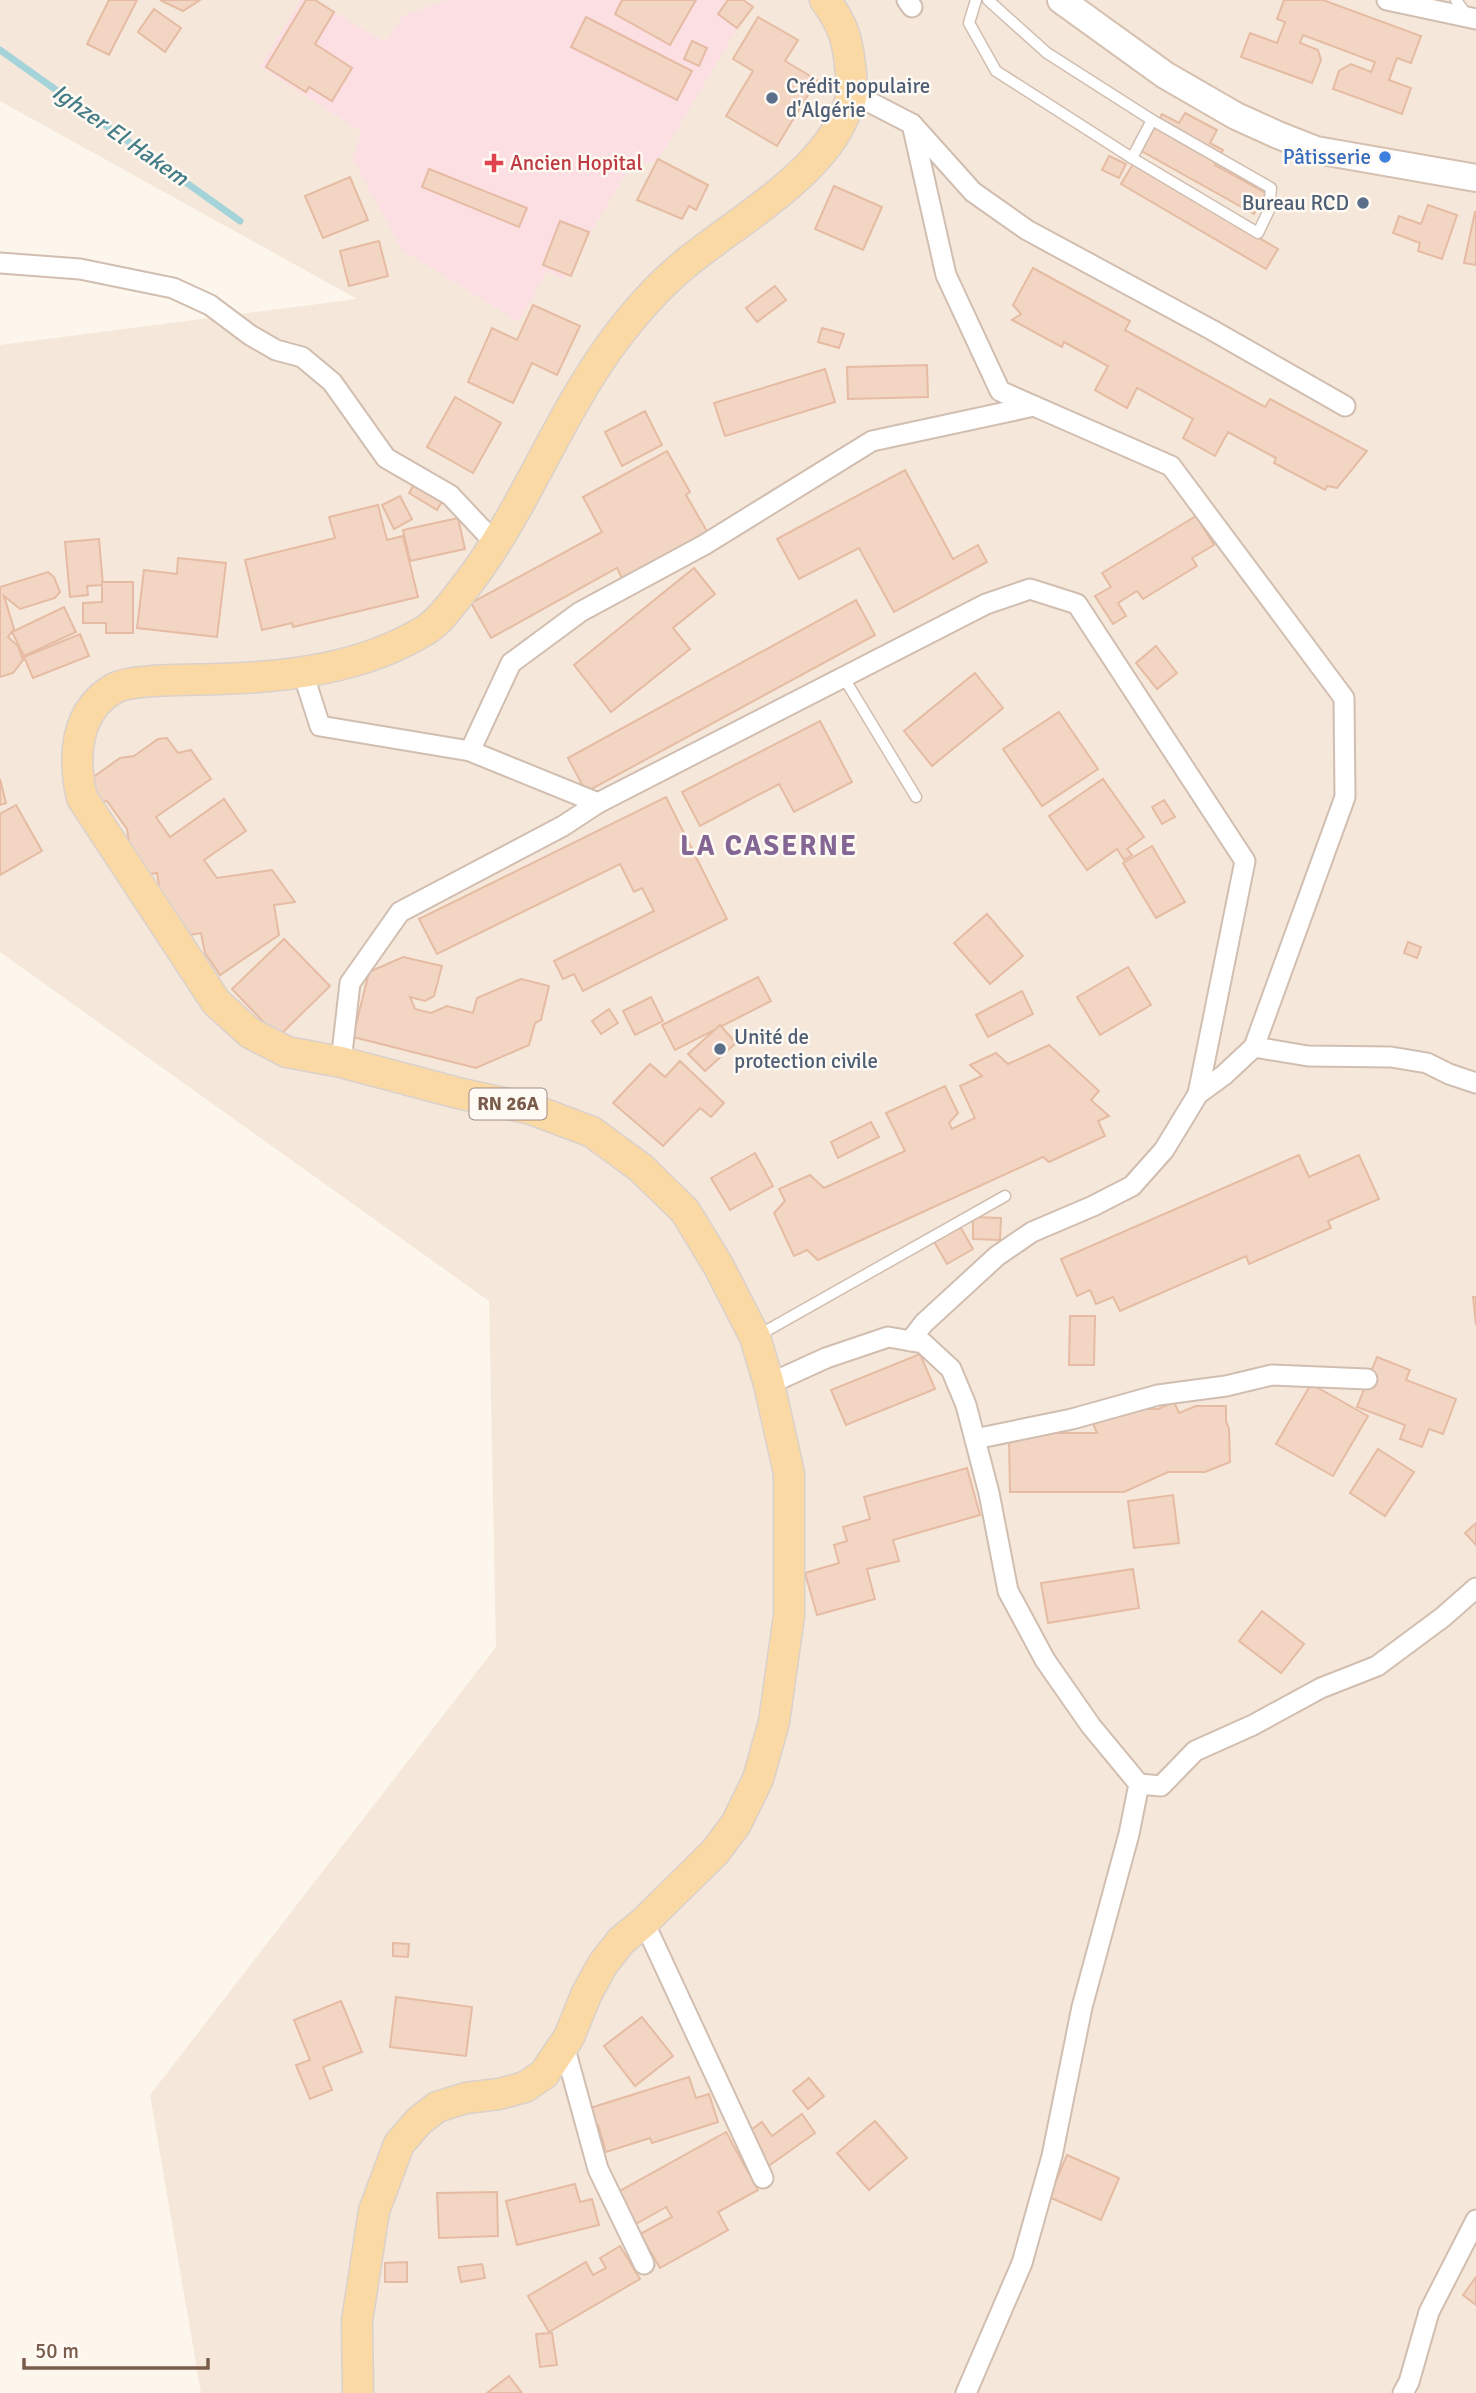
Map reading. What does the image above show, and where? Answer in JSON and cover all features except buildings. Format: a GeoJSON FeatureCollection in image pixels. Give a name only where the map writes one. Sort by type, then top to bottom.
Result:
{"type":"FeatureCollection","features":[{"type":"Feature","properties":{"kind":"main road","name":"RN 26A"},"geometry":{"type":"LineString","coordinates":[[358,2393],[357,2321],[374,2211],[399,2144],[419,2120],[437,2107],[466,2098],[499,2094],[525,2087],[544,2074],[564,2045],[603,1964],[621,1941],[715,1852],[736,1824],[758,1779],[774,1722],[789,1616],[789,1473],[769,1384],[755,1337],[718,1265],[685,1211],[641,1168],[592,1132],[531,1109],[341,1062],[286,1052],[250,1033],[216,1002],[82,799],[76,773],[79,733],[95,706],[116,687],[141,683],[241,679],[303,673],[374,655],[427,629],[445,612],[497,545],[574,403],[610,346],[646,301],[692,258],[797,177],[833,138],[852,93],[848,39],[825,0]]}},
{"type":"Feature","properties":{"kind":"street"},"geometry":{"type":"LineString","coordinates":[[1387,0],[1472,18]]}},
{"type":"Feature","properties":{"kind":"street"},"geometry":{"type":"LineString","coordinates":[[1066,2],[1165,75],[1236,116],[1278,135],[1316,150],[1476,178]]}},
{"type":"Feature","properties":{"kind":"street"},"geometry":{"type":"LineString","coordinates":[[852,93],[912,124],[973,192],[1027,230],[1345,406]]}},
{"type":"Feature","properties":{"kind":"street"},"geometry":{"type":"LineString","coordinates":[[912,124],[946,275],[1000,391],[1171,466],[1344,698],[1345,797],[1254,1047],[1224,1075],[1198,1094]]}},
{"type":"Feature","properties":{"kind":"street"},"geometry":{"type":"LineString","coordinates":[[0,263],[80,269],[173,288],[209,305],[276,350],[302,357],[332,382],[386,458],[450,495],[497,545]]}},
{"type":"Feature","properties":{"kind":"street"},"geometry":{"type":"LineString","coordinates":[[470,751],[511,663],[580,612],[705,545],[872,441],[1034,406]]}},
{"type":"Feature","properties":{"kind":"street"},"geometry":{"type":"LineString","coordinates":[[341,1062],[349,983],[400,912],[563,826],[598,803],[986,604],[1030,589],[1077,604],[1245,861],[1198,1094],[1164,1150],[1132,1186],[1032,1232],[997,1256],[924,1323],[910,1341]]}},
{"type":"Feature","properties":{"kind":"street"},"geometry":{"type":"LineString","coordinates":[[303,673],[320,726],[470,751],[598,803]]}},
{"type":"Feature","properties":{"kind":"street"},"geometry":{"type":"LineString","coordinates":[[1254,1047],[1308,1056],[1391,1057],[1427,1063],[1476,1083]]}},
{"type":"Feature","properties":{"kind":"street"},"geometry":{"type":"LineString","coordinates":[[769,1384],[827,1358],[888,1338],[923,1343],[951,1369],[966,1405],[989,1493],[1008,1591],[1045,1660],[1091,1726],[1139,1784],[1161,1786],[1195,1751],[1253,1725],[1321,1688],[1377,1666],[1443,1618],[1476,1588]]}},
{"type":"Feature","properties":{"kind":"street"},"geometry":{"type":"LineString","coordinates":[[975,1439],[1072,1419],[1158,1395],[1272,1375],[1367,1379]]}},
{"type":"Feature","properties":{"kind":"street"},"geometry":{"type":"LineString","coordinates":[[966,2393],[1022,2263],[1052,2156],[1083,2007],[1129,1834],[1139,1784]]}},
{"type":"Feature","properties":{"kind":"street"},"geometry":{"type":"LineString","coordinates":[[644,1922],[763,2178]]}},
{"type":"Feature","properties":{"kind":"street"},"geometry":{"type":"LineString","coordinates":[[564,2045],[598,2169],[644,2264]]}},
{"type":"Feature","properties":{"kind":"street"},"geometry":{"type":"LineString","coordinates":[[1403,2393],[1409,2382],[1429,2312],[1476,2220]]}},
{"type":"Feature","properties":{"kind":"lane"},"geometry":{"type":"LineString","coordinates":[[976,0],[969,23],[996,71],[1132,158],[1258,233],[1269,210],[1271,188],[1152,120],[1047,53],[988,0]]}},
{"type":"Feature","properties":{"kind":"lane"},"geometry":{"type":"LineString","coordinates":[[1456,0],[1472,18]]}},
{"type":"Feature","properties":{"kind":"lane"},"geometry":{"type":"LineString","coordinates":[[1132,158],[1152,120]]}},
{"type":"Feature","properties":{"kind":"lane"},"geometry":{"type":"LineString","coordinates":[[844,678],[916,797]]}},
{"type":"Feature","properties":{"kind":"lane"},"geometry":{"type":"LineString","coordinates":[[755,1337],[1006,1196]]}},
{"type":"Feature","properties":{"kind":"shaded area"},"geometry":{"type":"Polygon","coordinates":[[[0,0],[1476,0],[1476,2393],[201,2393],[150,2095],[496,1647],[489,1301],[0,952],[0,345],[357,299],[0,101],[0,0]]]}},
{"type":"Feature","properties":{"kind":"shaded area","name":"Ancien Hopital"},"geometry":{"type":"Polygon","coordinates":[[[301,0],[314,0],[385,42],[403,16],[446,0],[744,0],[752,4],[668,145],[656,161],[643,164],[633,161],[563,280],[547,271],[519,322],[402,250],[352,158],[362,132],[260,67],[301,0]]]}},
{"type":"Feature","properties":{"kind":"waterway","name":"Ighzer El Hakem"},"geometry":{"type":"LineString","coordinates":[[0,50],[240,221]]}},
{"type":"Feature","properties":{"kind":"place","name":"Crédit populaire d'Algérie"},"geometry":{"type":"Point","coordinates":[772,98]}},
{"type":"Feature","properties":{"kind":"place","name":"Pâtisserie"},"geometry":{"type":"Point","coordinates":[1385,157]}},
{"type":"Feature","properties":{"kind":"place","name":"Ancien Hopital"},"geometry":{"type":"Point","coordinates":[494,163]}},
{"type":"Feature","properties":{"kind":"place","name":"Bureau RCD"},"geometry":{"type":"Point","coordinates":[1363,203]}},
{"type":"Feature","properties":{"kind":"place","name":"Unité de protection civile"},"geometry":{"type":"Point","coordinates":[720,1049]}},
{"type":"Feature","properties":{"kind":"district","name":"LA CASERNE"},"geometry":{"type":"Point","coordinates":[769,846]}}]}
